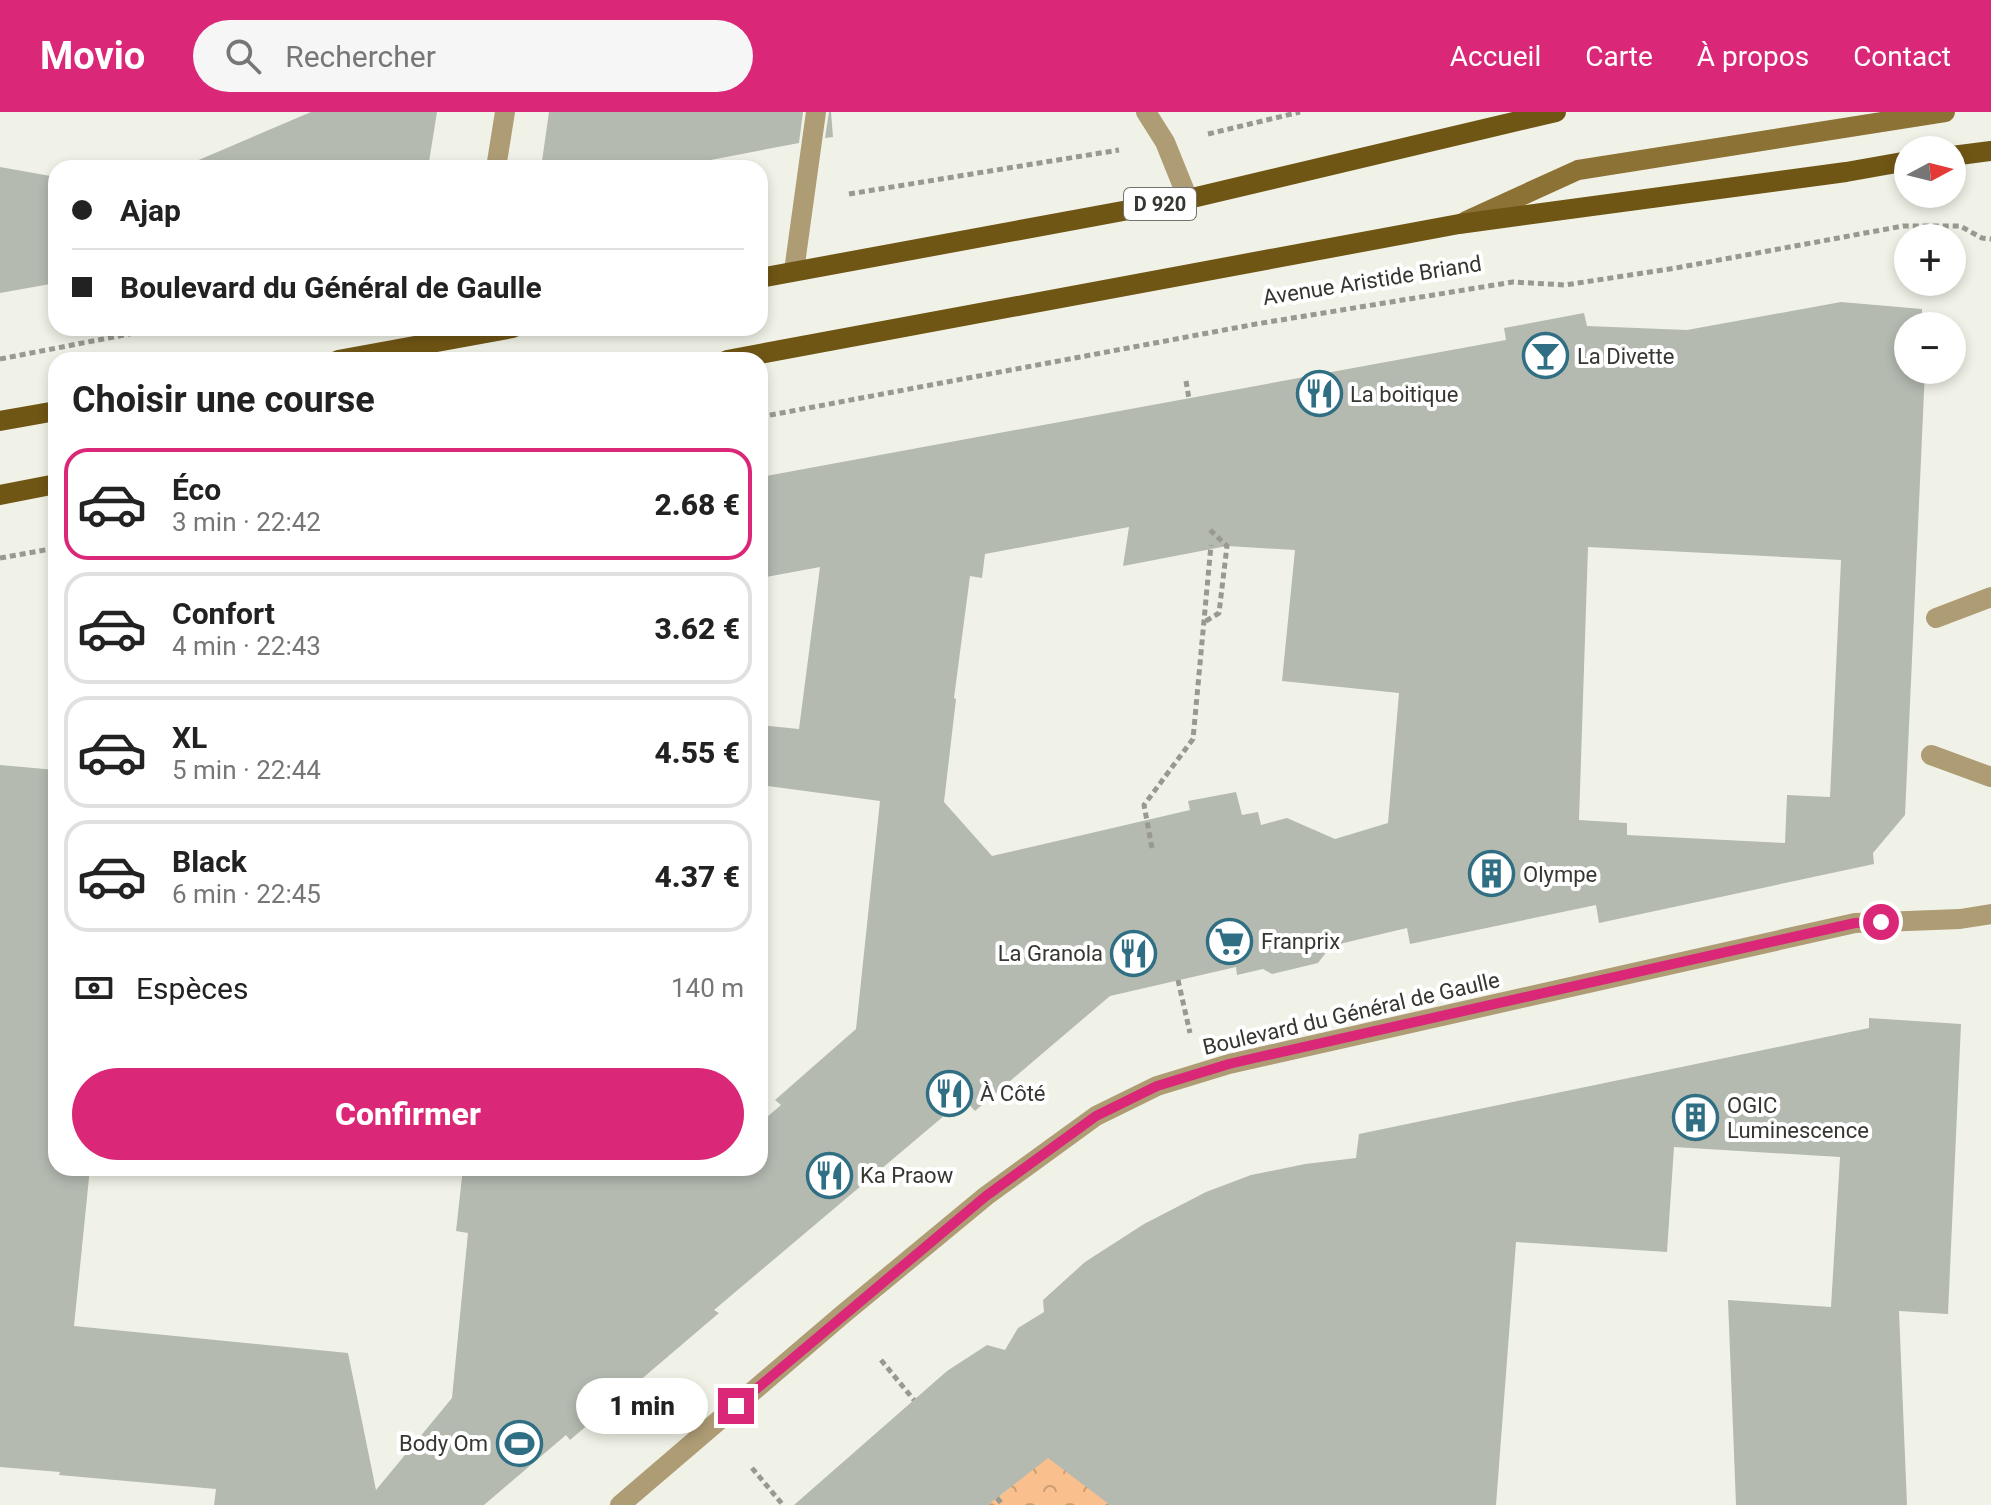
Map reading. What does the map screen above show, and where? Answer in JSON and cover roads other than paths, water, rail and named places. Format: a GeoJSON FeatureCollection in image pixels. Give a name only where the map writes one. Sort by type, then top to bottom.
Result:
{"type":"FeatureCollection","features":[{"type":"Feature","properties":{"kind":"main road","name":"D 920"},"geometry":{"type":"LineString","coordinates":[[768,276],[1188,199],[1556,112]]}},
{"type":"Feature","properties":{"kind":"main road"},"geometry":{"type":"LineString","coordinates":[[1459,224],[1578,170],[1945,112]]}},
{"type":"Feature","properties":{"kind":"main road"},"geometry":{"type":"LineString","coordinates":[[1966,154],[1991,151]]}},
{"type":"Feature","properties":{"kind":"main road","name":"Avenue Aristide Briand"},"geometry":{"type":"LineString","coordinates":[[768,352],[1459,224],[1894,163]]}},
{"type":"Feature","properties":{"kind":"main road"},"geometry":{"type":"LineString","coordinates":[[380,352],[465,336]]}},
{"type":"Feature","properties":{"kind":"main road"},"geometry":{"type":"LineString","coordinates":[[0,421],[48,412]]}},
{"type":"Feature","properties":{"kind":"main road"},"geometry":{"type":"LineString","coordinates":[[0,495],[48,486]]}},
{"type":"Feature","properties":{"kind":"street"},"geometry":{"type":"LineString","coordinates":[[497,160],[505,112]]}},
{"type":"Feature","properties":{"kind":"street"},"geometry":{"type":"LineString","coordinates":[[794,271],[816,112]]}},
{"type":"Feature","properties":{"kind":"street"},"geometry":{"type":"LineString","coordinates":[[1146,112],[1165,142],[1188,199]]}},
{"type":"Feature","properties":{"kind":"street"},"geometry":{"type":"LineString","coordinates":[[1936,618],[1991,597]]}},
{"type":"Feature","properties":{"kind":"street"},"geometry":{"type":"LineString","coordinates":[[1931,755],[1991,777]]}},
{"type":"Feature","properties":{"kind":"street","name":"Boulevard du Général de Gaulle"},"geometry":{"type":"LineString","coordinates":[[620,1505],[986,1196],[1096,1116],[1157,1086],[1229,1064],[1855,923],[1960,919],[1991,914]]}},
{"type":"Feature","properties":{"kind":"place","name":"La Divette"},"geometry":{"type":"Point","coordinates":[1546,356]}},
{"type":"Feature","properties":{"kind":"place","name":"La boitique"},"geometry":{"type":"Point","coordinates":[1319,394]}},
{"type":"Feature","properties":{"kind":"place","name":"Olympe"},"geometry":{"type":"Point","coordinates":[1492,874]}},
{"type":"Feature","properties":{"kind":"place","name":"Franprix"},"geometry":{"type":"Point","coordinates":[1230,941]}},
{"type":"Feature","properties":{"kind":"place","name":"La Granola"},"geometry":{"type":"Point","coordinates":[1134,953]}},
{"type":"Feature","properties":{"kind":"place","name":"À Côté"},"geometry":{"type":"Point","coordinates":[949,1093]}},
{"type":"Feature","properties":{"kind":"place","name":"OGIC Luminescence"},"geometry":{"type":"Point","coordinates":[1696,1118]}},
{"type":"Feature","properties":{"kind":"place","name":"Ka Praow"},"geometry":{"type":"Point","coordinates":[829,1175]}},
{"type":"Feature","properties":{"kind":"place","name":"Body Om"},"geometry":{"type":"Point","coordinates":[519,1443]}}]}
